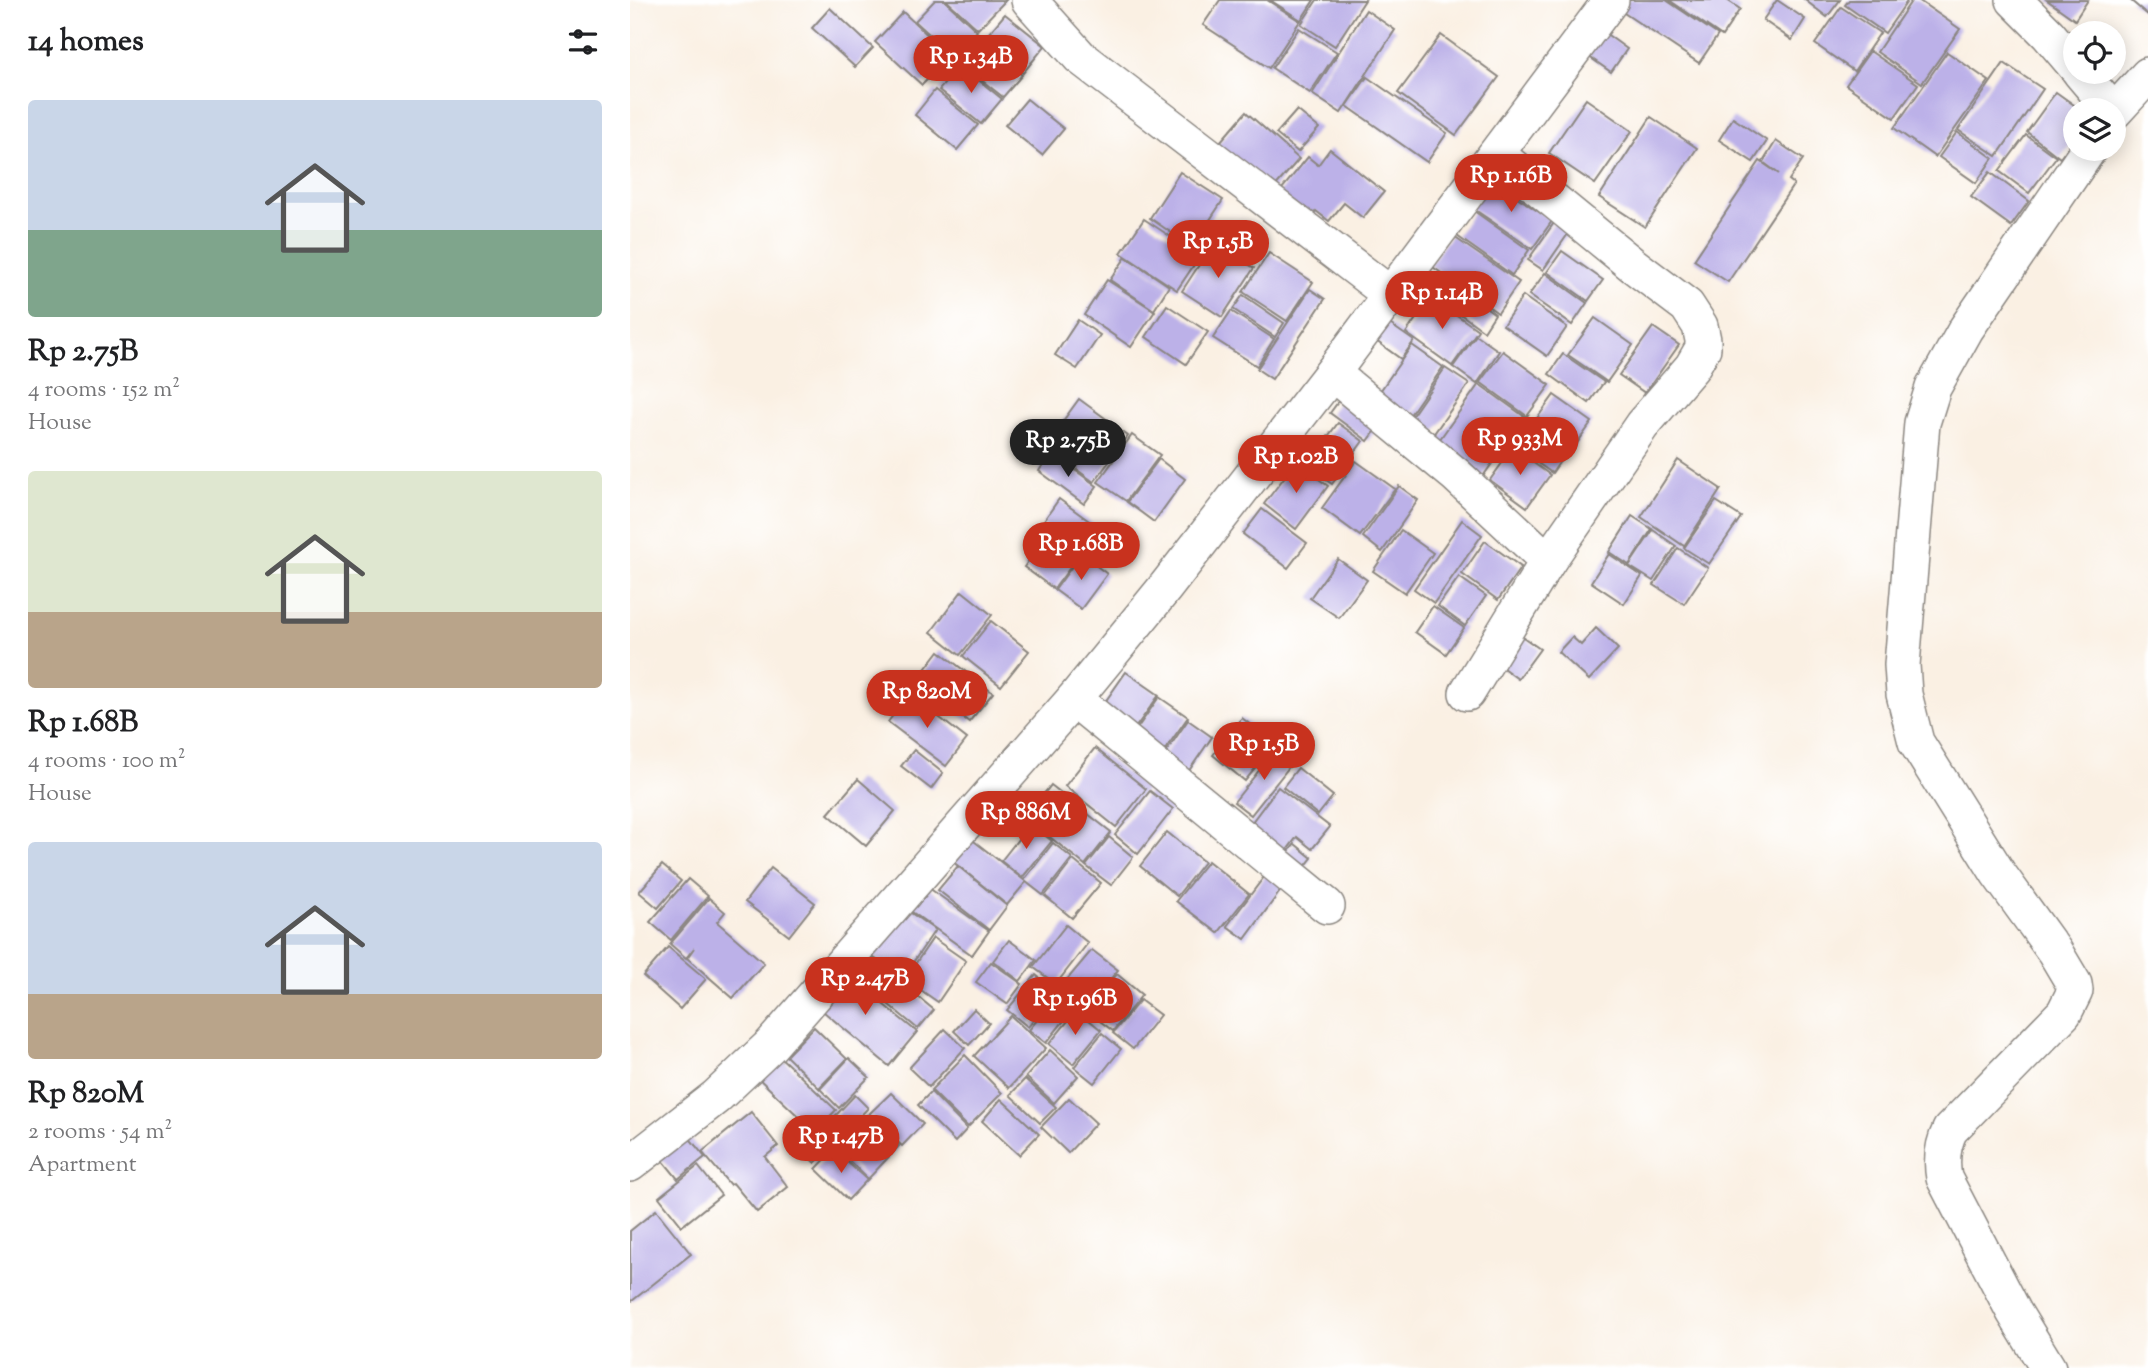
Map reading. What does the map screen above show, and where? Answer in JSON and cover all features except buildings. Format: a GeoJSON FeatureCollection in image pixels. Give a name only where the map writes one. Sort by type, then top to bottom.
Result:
{"type":"FeatureCollection","features":[{"type":"Feature","properties":{"kind":"street"},"geometry":{"type":"LineString","coordinates":[[1029,0],[1080,57],[1391,295]]}},
{"type":"Feature","properties":{"kind":"street"},"geometry":{"type":"LineString","coordinates":[[630,1164],[716,1097],[772,1045],[1074,699],[1164,589],[1332,373],[1611,0]]}},
{"type":"Feature","properties":{"kind":"street"},"geometry":{"type":"LineString","coordinates":[[2014,0],[2063,53]]}},
{"type":"Feature","properties":{"kind":"street"},"geometry":{"type":"LineString","coordinates":[[2126,98],[2148,75]]}},
{"type":"Feature","properties":{"kind":"street"},"geometry":{"type":"LineString","coordinates":[[2090,84],[2102,98]]}},
{"type":"Feature","properties":{"kind":"street"},"geometry":{"type":"LineString","coordinates":[[1467,693],[1548,561],[1642,425],[1692,367],[1703,348],[1700,326],[1687,306],[1497,154]]}},
{"type":"Feature","properties":{"kind":"street"},"geometry":{"type":"LineString","coordinates":[[2048,1368],[2014,1312],[1944,1178],[1942,1165],[1944,1143],[1950,1130],[2064,1013],[2075,991],[2074,984],[2055,952],[1998,873],[1916,742],[1904,694],[1902,665],[1922,423],[1933,388],[1966,329],[2081,161]]}},
{"type":"Feature","properties":{"kind":"street"},"geometry":{"type":"LineString","coordinates":[[1332,373],[1456,475],[1548,561]]}},
{"type":"Feature","properties":{"kind":"street"},"geometry":{"type":"LineString","coordinates":[[1074,699],[1327,906]]}}]}
